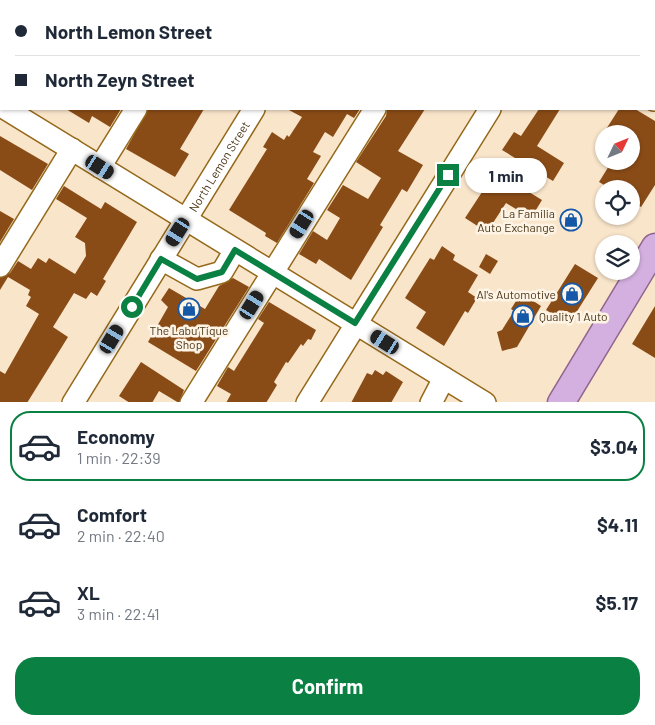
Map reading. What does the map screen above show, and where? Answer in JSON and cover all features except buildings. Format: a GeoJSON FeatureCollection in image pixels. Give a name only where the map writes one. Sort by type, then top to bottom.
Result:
{"type":"FeatureCollection","features":[{"type":"Feature","properties":{"kind":"main road"},"geometry":{"type":"LineString","coordinates":[[560,402],[655,247]]}},
{"type":"Feature","properties":{"kind":"street"},"geometry":{"type":"LineString","coordinates":[[11,110],[100,167],[485,402]]}},
{"type":"Feature","properties":{"kind":"street"},"geometry":{"type":"LineString","coordinates":[[100,167],[135,110]]}},
{"type":"Feature","properties":{"kind":"street","name":"North Lemon Street"},"geometry":{"type":"LineString","coordinates":[[72,402],[253,110]]}},
{"type":"Feature","properties":{"kind":"street"},"geometry":{"type":"LineString","coordinates":[[191,402],[373,110]]}},
{"type":"Feature","properties":{"kind":"street"},"geometry":{"type":"LineString","coordinates":[[307,402],[489,110]]}},
{"type":"Feature","properties":{"kind":"street"},"geometry":{"type":"LineString","coordinates":[[0,266],[72,149]]}},
{"type":"Feature","properties":{"kind":"street"},"geometry":{"type":"LineString","coordinates":[[161,259],[197,279],[222,272],[235,250]]}},
{"type":"Feature","properties":{"kind":"street"},"geometry":{"type":"LineString","coordinates":[[431,402],[444,378]]}},
{"type":"Feature","properties":{"kind":"place","name":"La Familia Auto Exchange"},"geometry":{"type":"Point","coordinates":[571,220]}},
{"type":"Feature","properties":{"kind":"place","name":"Al's Automotive"},"geometry":{"type":"Point","coordinates":[572,294]}},
{"type":"Feature","properties":{"kind":"place","name":"The Labu’Tique Shop"},"geometry":{"type":"Point","coordinates":[189,309]}},
{"type":"Feature","properties":{"kind":"place","name":"Quality 1 Auto"},"geometry":{"type":"Point","coordinates":[523,316]}},
{"type":"Feature","properties":{"kind":"route"},"geometry":{"type":"LineString","coordinates":[[132,307],[161,259],[197,279],[222,272],[235,250],[355,323],[448,175]]}}]}
